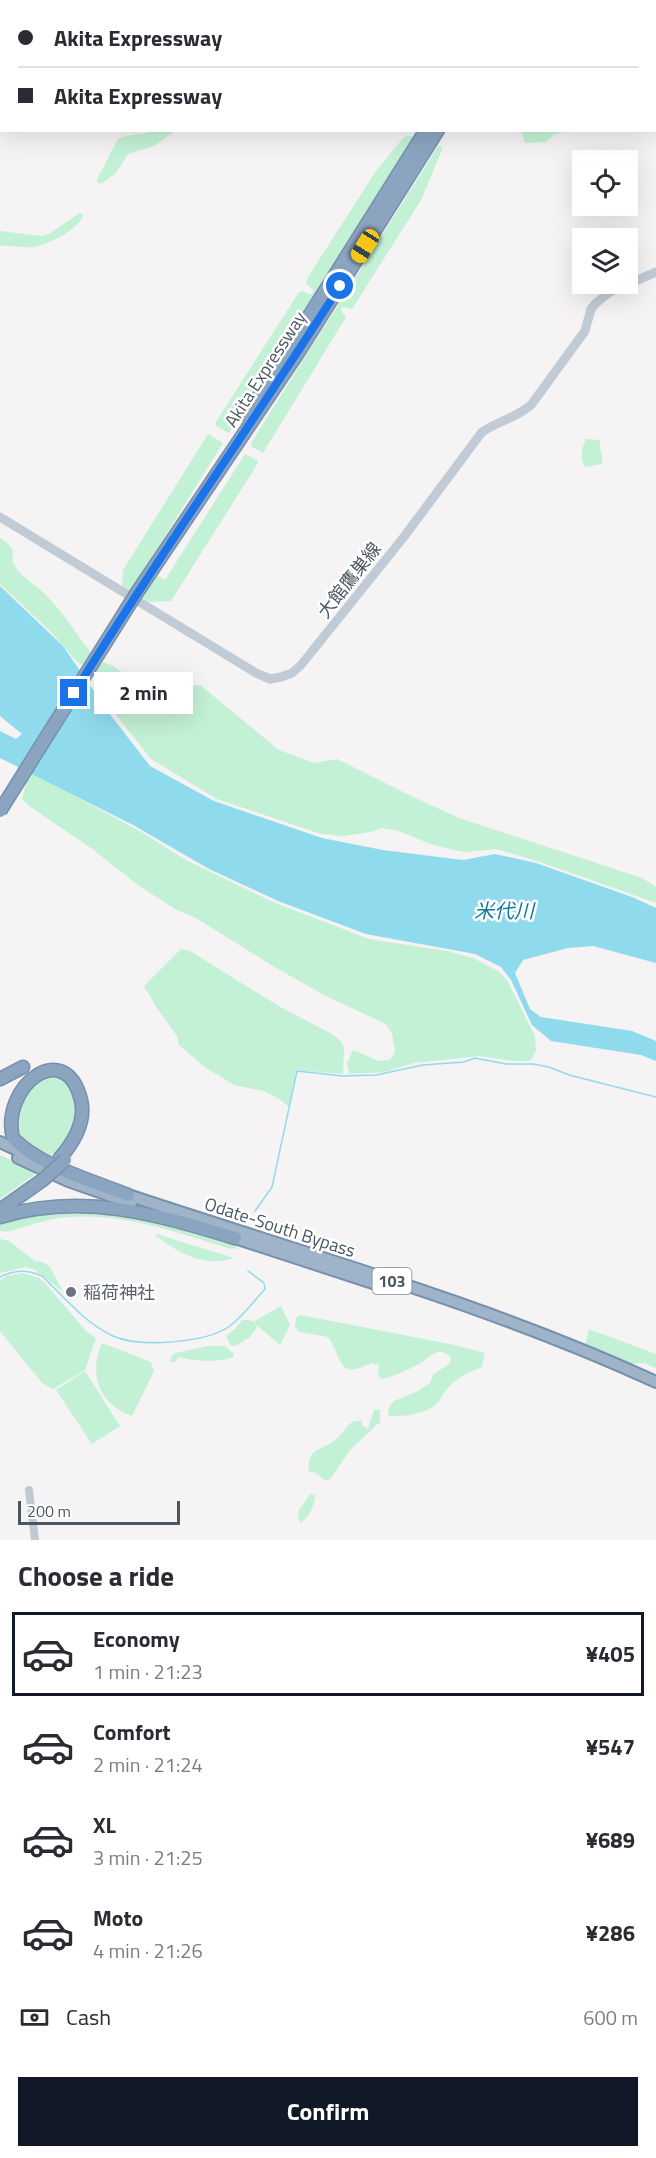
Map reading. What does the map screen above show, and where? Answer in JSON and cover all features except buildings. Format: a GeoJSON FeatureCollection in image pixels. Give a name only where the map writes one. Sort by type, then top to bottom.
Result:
{"type":"FeatureCollection","features":[{"type":"Feature","properties":{"kind":"highway","name":"Akita Expressway"},"geometry":{"type":"LineString","coordinates":[[0,811],[136,594],[192,499],[425,132]]}},
{"type":"Feature","properties":{"kind":"highway","name":"Akita Expressway"},"geometry":{"type":"LineString","coordinates":[[136,594],[291,363],[437,132]]}},
{"type":"Feature","properties":{"kind":"highway"},"geometry":{"type":"LineString","coordinates":[[0,1210],[42,1178],[80,1142],[87,1118],[86,1095],[78,1081],[58,1067],[41,1064],[24,1067],[3,1085]]}},
{"type":"Feature","properties":{"kind":"highway"},"geometry":{"type":"LineString","coordinates":[[2,1105],[3,1119],[9,1132],[26,1149],[64,1169],[128,1195]]}},
{"type":"Feature","properties":{"kind":"highway","name":"Odate-South Bypass"},"geometry":{"type":"LineString","coordinates":[[0,1142],[44,1163],[128,1195],[486,1314],[607,1359],[654,1381]]}},
{"type":"Feature","properties":{"kind":"highway","name":"Odate-South Bypass"},"geometry":{"type":"LineString","coordinates":[[0,1150],[68,1181],[495,1323],[654,1381]]}},
{"type":"Feature","properties":{"kind":"highway"},"geometry":{"type":"LineString","coordinates":[[0,1204],[42,1178]]}},
{"type":"Feature","properties":{"kind":"highway"},"geometry":{"type":"LineString","coordinates":[[0,1217],[52,1206],[94,1206],[161,1217],[235,1238]]}},
{"type":"Feature","properties":{"kind":"main road","name":"大館鷹巣線"},"geometry":{"type":"LineString","coordinates":[[0,517],[256,673],[270,679],[291,673],[311,653],[403,538],[482,432],[494,424],[521,413],[531,405],[585,331],[591,309],[596,303],[610,292],[656,272]]}},
{"type":"Feature","properties":{"kind":"street"},"geometry":{"type":"LineString","coordinates":[[29,1490],[35,1540]]}},
{"type":"Feature","properties":{"kind":"green space"},"geometry":{"type":"Polygon","coordinates":[[[174,132],[154,146],[128,154],[116,173],[101,184],[97,182],[118,139],[145,133],[174,132]]]}},
{"type":"Feature","properties":{"kind":"green space"},"geometry":{"type":"Polygon","coordinates":[[[522,132],[564,132],[553,135],[546,142],[526,143],[522,132]]]}},
{"type":"Feature","properties":{"kind":"green space"},"geometry":{"type":"Polygon","coordinates":[[[404,137],[413,137],[414,141],[229,433],[216,426],[216,422],[299,292],[303,291],[310,295],[313,292],[313,289],[306,284],[308,277],[376,171],[404,137]]]}},
{"type":"Feature","properties":{"kind":"green space"},"geometry":{"type":"Polygon","coordinates":[[[440,146],[442,150],[421,200],[352,309],[342,307],[341,311],[346,317],[263,453],[252,447],[251,443],[440,146]]]}},
{"type":"Feature","properties":{"kind":"green space"},"geometry":{"type":"Polygon","coordinates":[[[80,213],[83,215],[76,226],[46,244],[33,247],[0,246],[0,231],[41,236],[49,234],[80,213]]]}},
{"type":"Feature","properties":{"kind":"green space"},"geometry":{"type":"Polygon","coordinates":[[[208,434],[223,443],[131,591],[122,586],[123,570],[208,434]]]}},
{"type":"Feature","properties":{"kind":"green space"},"geometry":{"type":"Polygon","coordinates":[[[586,439],[600,440],[602,464],[585,467],[582,453],[586,439]]]}},
{"type":"Feature","properties":{"kind":"green space"},"geometry":{"type":"Polygon","coordinates":[[[245,454],[258,463],[171,601],[149,602],[142,598],[156,575],[165,580],[245,454]]]}},
{"type":"Feature","properties":{"kind":"green space"},"geometry":{"type":"Polygon","coordinates":[[[0,538],[13,550],[13,563],[16,568],[54,604],[91,653],[83,665],[78,663],[52,633],[0,584],[0,538]]]}},
{"type":"Feature","properties":{"kind":"green space"},"geometry":{"type":"Polygon","coordinates":[[[102,662],[111,665],[167,701],[174,702],[193,685],[200,685],[279,750],[314,763],[337,759],[459,818],[642,878],[656,887],[656,903],[496,849],[465,852],[454,850],[430,844],[399,831],[382,828],[343,836],[321,834],[217,799],[151,759],[117,716],[95,681],[97,668],[102,662]]]}},
{"type":"Feature","properties":{"kind":"green space"},"geometry":{"type":"Polygon","coordinates":[[[33,773],[143,833],[186,860],[273,902],[369,939],[447,951],[473,958],[498,971],[507,980],[535,1036],[536,1051],[530,1061],[479,1056],[414,1063],[384,1072],[349,1074],[347,1063],[353,1050],[379,1061],[389,1060],[393,1056],[395,1050],[392,1034],[386,1024],[326,996],[276,968],[138,885],[22,799],[27,780],[33,773]]]}},
{"type":"Feature","properties":{"kind":"green space"},"geometry":{"type":"Polygon","coordinates":[[[181,949],[190,951],[282,1008],[332,1034],[341,1041],[344,1048],[343,1074],[296,1070],[289,1107],[264,1091],[234,1085],[206,1068],[179,1045],[177,1036],[144,986],[181,949]]]}},
{"type":"Feature","properties":{"kind":"green space"},"geometry":{"type":"Polygon","coordinates":[[[32,1075],[53,1076],[64,1081],[74,1093],[77,1110],[75,1127],[67,1144],[54,1158],[40,1153],[29,1144],[21,1134],[16,1121],[14,1109],[16,1096],[22,1085],[32,1075]]]}},
{"type":"Feature","properties":{"kind":"green space"},"geometry":{"type":"Polygon","coordinates":[[[0,1155],[37,1173],[0,1199],[0,1155]]]}},
{"type":"Feature","properties":{"kind":"green space"},"geometry":{"type":"Polygon","coordinates":[[[77,1209],[146,1218],[236,1244],[237,1249],[145,1224],[103,1217],[60,1218],[6,1232],[0,1231],[0,1222],[17,1216],[77,1209]]]}},
{"type":"Feature","properties":{"kind":"green space"},"geometry":{"type":"Polygon","coordinates":[[[156,1234],[234,1258],[212,1261],[192,1257],[174,1248],[156,1234]]]}},
{"type":"Feature","properties":{"kind":"green space"},"geometry":{"type":"Polygon","coordinates":[[[0,1239],[9,1241],[35,1261],[43,1262],[50,1267],[63,1292],[34,1269],[26,1267],[0,1273],[0,1239]]]}},
{"type":"Feature","properties":{"kind":"green space"},"geometry":{"type":"Polygon","coordinates":[[[23,1273],[39,1278],[45,1283],[86,1331],[96,1338],[85,1370],[53,1389],[42,1383],[0,1331],[0,1280],[23,1273]]]}},
{"type":"Feature","properties":{"kind":"green space"},"geometry":{"type":"Polygon","coordinates":[[[281,1306],[290,1325],[280,1345],[253,1322],[281,1306]]]}},
{"type":"Feature","properties":{"kind":"green space"},"geometry":{"type":"Polygon","coordinates":[[[300,1315],[485,1353],[482,1367],[456,1380],[434,1406],[422,1412],[388,1416],[389,1407],[394,1401],[430,1383],[433,1375],[450,1363],[451,1357],[443,1352],[437,1352],[413,1367],[381,1379],[378,1375],[379,1365],[371,1363],[360,1368],[346,1368],[328,1337],[299,1332],[295,1327],[296,1317],[300,1315]]]}},
{"type":"Feature","properties":{"kind":"green space"},"geometry":{"type":"Polygon","coordinates":[[[242,1320],[251,1320],[257,1327],[250,1337],[235,1346],[230,1345],[226,1336],[242,1320]]]}},
{"type":"Feature","properties":{"kind":"green space"},"geometry":{"type":"Polygon","coordinates":[[[589,1329],[656,1354],[656,1368],[644,1363],[627,1364],[585,1346],[589,1329]]]}},
{"type":"Feature","properties":{"kind":"green space"},"geometry":{"type":"Polygon","coordinates":[[[102,1343],[151,1362],[154,1371],[132,1416],[111,1404],[99,1387],[96,1366],[102,1343]]]}},
{"type":"Feature","properties":{"kind":"green space"},"geometry":{"type":"Polygon","coordinates":[[[208,1346],[225,1346],[234,1354],[233,1357],[206,1361],[179,1357],[175,1362],[170,1362],[175,1353],[208,1346]]]}},
{"type":"Feature","properties":{"kind":"green space"},"geometry":{"type":"Polygon","coordinates":[[[85,1371],[120,1426],[92,1444],[56,1390],[85,1371]]]}},
{"type":"Feature","properties":{"kind":"green space"},"geometry":{"type":"Polygon","coordinates":[[[374,1409],[380,1410],[380,1422],[350,1450],[331,1478],[326,1481],[316,1473],[309,1471],[310,1458],[313,1454],[339,1437],[349,1424],[362,1421],[362,1425],[368,1429],[374,1409]]]}},
{"type":"Feature","properties":{"kind":"green space"},"geometry":{"type":"Polygon","coordinates":[[[310,1494],[315,1495],[314,1503],[309,1514],[301,1523],[298,1519],[299,1510],[310,1494]]]}},
{"type":"Feature","properties":{"kind":"water","name":"米代川"},"geometry":{"type":"Polygon","coordinates":[[[0,586],[63,646],[109,713],[150,766],[214,801],[322,838],[383,850],[463,860],[495,854],[536,863],[632,897],[656,908],[656,963],[593,946],[568,948],[523,960],[515,973],[530,1009],[541,1017],[632,1031],[656,1041],[656,1061],[641,1055],[551,1041],[532,1025],[511,980],[501,967],[475,954],[366,934],[278,901],[209,869],[133,825],[0,758],[0,731],[16,739],[22,734],[0,716],[0,586]]]}},
{"type":"Feature","properties":{"kind":"waterway"},"geometry":{"type":"LineString","coordinates":[[255,1211],[272,1187],[297,1071],[343,1076],[376,1075],[423,1065],[464,1062],[475,1058],[506,1064],[533,1064],[549,1067],[569,1075],[656,1097]]}},
{"type":"Feature","properties":{"kind":"waterway"},"geometry":{"type":"LineString","coordinates":[[0,1277],[21,1271],[42,1276],[75,1309],[103,1331],[125,1340],[155,1343],[189,1340],[219,1332],[230,1326],[265,1289],[264,1283],[248,1271]]}},
{"type":"Feature","properties":{"kind":"place","name":"稲荷神社"},"geometry":{"type":"Point","coordinates":[71,1292]}},
{"type":"Feature","properties":{"kind":"route"},"geometry":{"type":"LineString","coordinates":[[74,693],[136,594],[340,286]]}}]}
